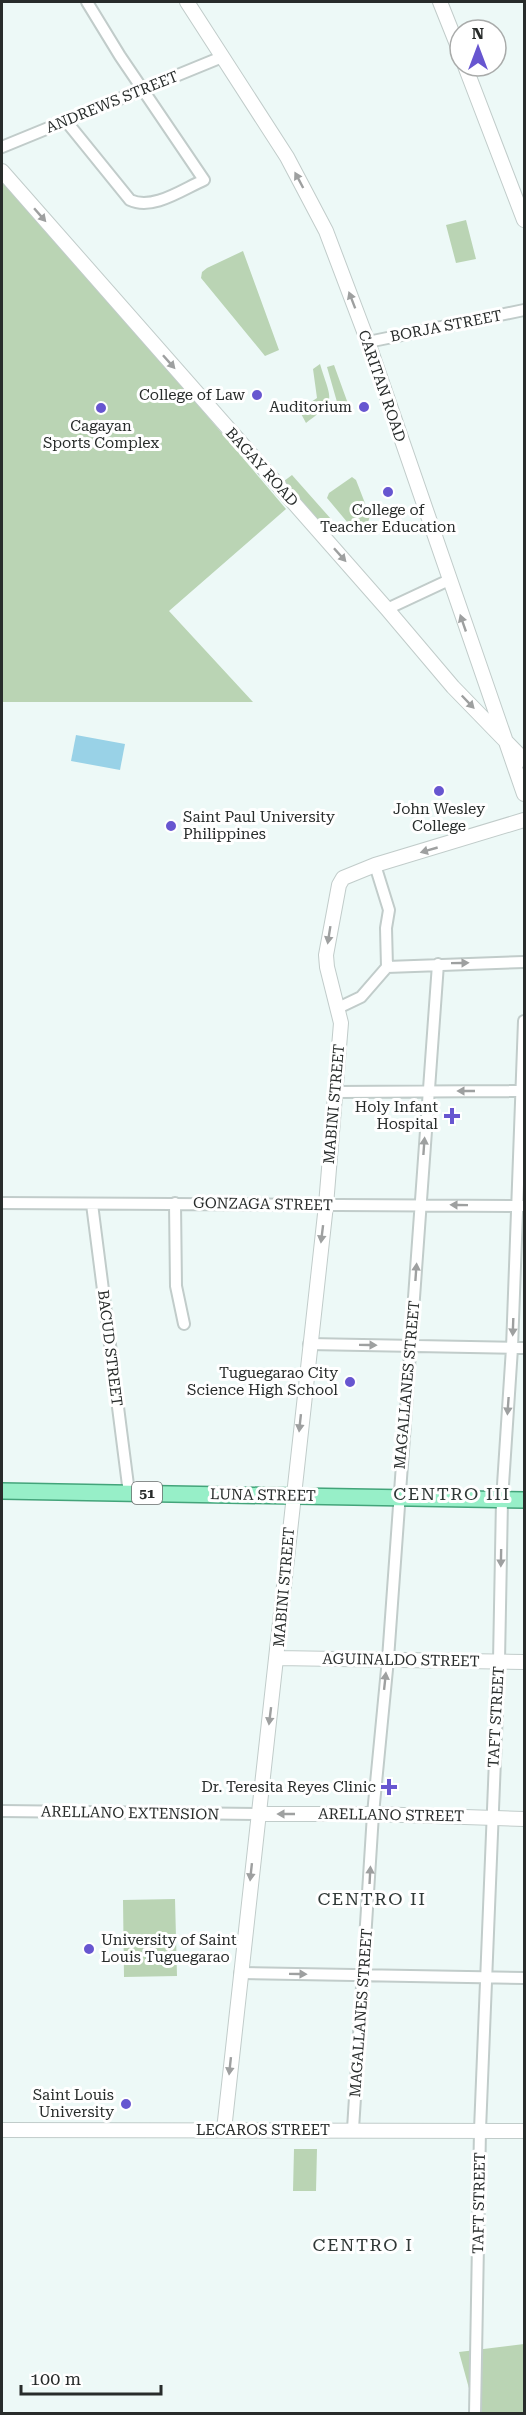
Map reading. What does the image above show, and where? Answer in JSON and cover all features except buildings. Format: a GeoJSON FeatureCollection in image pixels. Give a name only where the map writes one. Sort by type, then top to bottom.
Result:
{"type":"FeatureCollection","features":[{"type":"Feature","properties":{"kind":"main road","name":"CARITAN ROAD"},"geometry":{"type":"LineString","coordinates":[[188,2],[287,157],[326,231],[368,342],[503,738],[525,794]]}},
{"type":"Feature","properties":{"kind":"main road"},"geometry":{"type":"LineString","coordinates":[[441,2],[448,20]]}},
{"type":"Feature","properties":{"kind":"main road"},"geometry":{"type":"LineString","coordinates":[[470,78],[525,220]]}},
{"type":"Feature","properties":{"kind":"main road","name":"BAGAY ROAD"},"geometry":{"type":"LineString","coordinates":[[2,171],[453,687],[525,760]]}},
{"type":"Feature","properties":{"kind":"main road"},"geometry":{"type":"LineString","coordinates":[[375,866],[525,820]]}},
{"type":"Feature","properties":{"kind":"main road","name":"MABINI STREET"},"geometry":{"type":"LineString","coordinates":[[224,2130],[277,1658],[292,1495],[326,1205],[340,1032],[338,1008],[327,968],[326,955],[339,885],[343,879],[375,866]]}},
{"type":"Feature","properties":{"kind":"main road","name":"LUNA STREET"},"geometry":{"type":"LineString","coordinates":[[2,1491],[525,1500]]}},
{"type":"Feature","properties":{"kind":"main road","name":"AGUINALDO STREET"},"geometry":{"type":"LineString","coordinates":[[277,1658],[525,1662]]}},
{"type":"Feature","properties":{"kind":"main road","name":"ARELLANO STREET"},"geometry":{"type":"LineString","coordinates":[[258,1814],[373,1814],[525,1819]]}},
{"type":"Feature","properties":{"kind":"main road","name":"LECAROS STREET"},"geometry":{"type":"LineString","coordinates":[[2,2130],[525,2131]]}},
{"type":"Feature","properties":{"kind":"street"},"geometry":{"type":"LineString","coordinates":[[66,121],[130,200],[137,203],[151,203],[204,180],[87,2]]}},
{"type":"Feature","properties":{"kind":"street","name":"ANDREWS STREET"},"geometry":{"type":"LineString","coordinates":[[2,147],[222,57]]}},
{"type":"Feature","properties":{"kind":"street","name":"BORJA STREET"},"geometry":{"type":"LineString","coordinates":[[368,342],[525,310]]}},
{"type":"Feature","properties":{"kind":"street"},"geometry":{"type":"LineString","coordinates":[[387,609],[449,580]]}},
{"type":"Feature","properties":{"kind":"street"},"geometry":{"type":"LineString","coordinates":[[338,1008],[361,997],[387,967],[386,928],[389,910],[375,866]]}},
{"type":"Feature","properties":{"kind":"street"},"geometry":{"type":"LineString","coordinates":[[387,967],[525,962]]}},
{"type":"Feature","properties":{"kind":"street","name":"MAGALLANES STREET"},"geometry":{"type":"LineString","coordinates":[[353,2129],[373,1814],[388,1659],[438,964]]}},
{"type":"Feature","properties":{"kind":"street","name":"TAFT STREET"},"geometry":{"type":"LineString","coordinates":[[475,2414],[480,2130],[499,1661],[502,1500],[521,1206],[525,1021]]}},
{"type":"Feature","properties":{"kind":"street"},"geometry":{"type":"LineString","coordinates":[[335,1092],[523,1091]]}},
{"type":"Feature","properties":{"kind":"street","name":"GONZAGA STREET"},"geometry":{"type":"LineString","coordinates":[[2,1203],[521,1206]]}},
{"type":"Feature","properties":{"kind":"street"},"geometry":{"type":"LineString","coordinates":[[175,1203],[177,1296],[184,1324]]}},
{"type":"Feature","properties":{"kind":"street","name":"BACUD STREET"},"geometry":{"type":"LineString","coordinates":[[92,1204],[129,1493]]}},
{"type":"Feature","properties":{"kind":"street"},"geometry":{"type":"LineString","coordinates":[[309,1344],[525,1348]]}},
{"type":"Feature","properties":{"kind":"street","name":"ARELLANO EXTENSION"},"geometry":{"type":"LineString","coordinates":[[2,1811],[258,1814]]}},
{"type":"Feature","properties":{"kind":"street"},"geometry":{"type":"LineString","coordinates":[[240,1973],[525,1978]]}},
{"type":"Feature","properties":{"kind":"green space","name":"Cagayan Sports Complex"},"geometry":{"type":"Polygon","coordinates":[[[2,181],[115,307],[286,509],[169,611],[253,702],[2,702],[2,181]]]}},
{"type":"Feature","properties":{"kind":"green space"},"geometry":{"type":"Polygon","coordinates":[[[466,220],[476,259],[456,263],[446,225],[466,220]]]}},
{"type":"Feature","properties":{"kind":"green space"},"geometry":{"type":"Polygon","coordinates":[[[243,251],[279,350],[265,356],[201,278],[202,272],[207,268],[243,251]]]}},
{"type":"Feature","properties":{"kind":"green space"},"geometry":{"type":"Polygon","coordinates":[[[320,364],[329,398],[323,409],[306,423],[299,410],[317,398],[313,369],[320,364]]]}},
{"type":"Feature","properties":{"kind":"green space"},"geometry":{"type":"Polygon","coordinates":[[[334,365],[351,412],[346,414],[339,410],[334,415],[333,413],[337,402],[327,367],[334,365]]]}},
{"type":"Feature","properties":{"kind":"green space"},"geometry":{"type":"Polygon","coordinates":[[[292,475],[331,519],[323,526],[284,481],[292,475]]]}},
{"type":"Feature","properties":{"kind":"green space"},"geometry":{"type":"Polygon","coordinates":[[[352,477],[356,480],[370,516],[368,522],[353,529],[327,498],[329,493],[352,477]]]}},
{"type":"Feature","properties":{"kind":"green space"},"geometry":{"type":"Polygon","coordinates":[[[175,1899],[177,1976],[124,1977],[123,1900],[175,1899]]]}},
{"type":"Feature","properties":{"kind":"green space"},"geometry":{"type":"Polygon","coordinates":[[[294,2149],[317,2149],[316,2191],[293,2191],[294,2149]]]}},
{"type":"Feature","properties":{"kind":"green space"},"geometry":{"type":"Polygon","coordinates":[[[524,2344],[524,2413],[473,2413],[473,2403],[459,2352],[524,2344]]]}},
{"type":"Feature","properties":{"kind":"water"},"geometry":{"type":"Polygon","coordinates":[[[76,735],[125,744],[120,770],[71,761],[76,735]]]}},
{"type":"Feature","properties":{"kind":"place","name":"College of Law"},"geometry":{"type":"Point","coordinates":[257,395]}},
{"type":"Feature","properties":{"kind":"place","name":"Auditorium"},"geometry":{"type":"Point","coordinates":[364,407]}},
{"type":"Feature","properties":{"kind":"place","name":"Cagayan Sports Complex"},"geometry":{"type":"Point","coordinates":[101,408]}},
{"type":"Feature","properties":{"kind":"place","name":"College of Teacher Education"},"geometry":{"type":"Point","coordinates":[388,492]}},
{"type":"Feature","properties":{"kind":"place","name":"John Wesley College"},"geometry":{"type":"Point","coordinates":[439,791]}},
{"type":"Feature","properties":{"kind":"place","name":"Saint Paul University Philippines"},"geometry":{"type":"Point","coordinates":[171,826]}},
{"type":"Feature","properties":{"kind":"place","name":"Holy Infant Hospital"},"geometry":{"type":"Point","coordinates":[452,1116]}},
{"type":"Feature","properties":{"kind":"place","name":"Tuguegarao City Science High School"},"geometry":{"type":"Point","coordinates":[350,1382]}},
{"type":"Feature","properties":{"kind":"place","name":"Dr. Teresita Reyes Clinic"},"geometry":{"type":"Point","coordinates":[389,1787]}},
{"type":"Feature","properties":{"kind":"place","name":"University of Saint Louis Tuguegarao"},"geometry":{"type":"Point","coordinates":[89,1949]}},
{"type":"Feature","properties":{"kind":"place","name":"Saint Louis University"},"geometry":{"type":"Point","coordinates":[126,2104]}},
{"type":"Feature","properties":{"kind":"district","name":"CENTRO III"},"geometry":{"type":"Point","coordinates":[452,1494]}},
{"type":"Feature","properties":{"kind":"district","name":"CENTRO II"},"geometry":{"type":"Point","coordinates":[372,1899]}},
{"type":"Feature","properties":{"kind":"district","name":"CENTRO I"},"geometry":{"type":"Point","coordinates":[363,2245]}}]}
